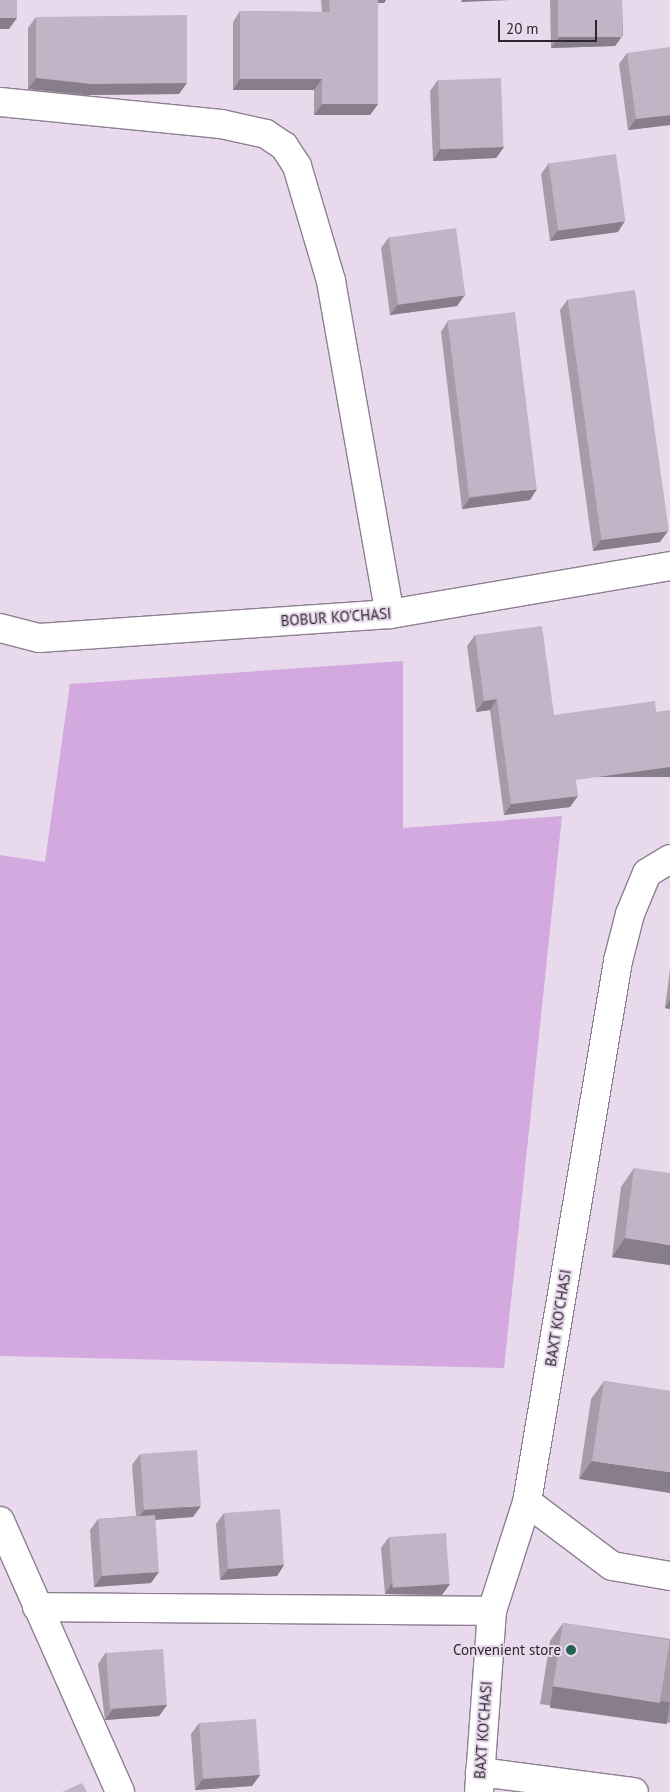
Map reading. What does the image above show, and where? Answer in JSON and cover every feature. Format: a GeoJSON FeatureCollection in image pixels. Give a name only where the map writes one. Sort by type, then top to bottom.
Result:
{"type":"FeatureCollection","features":[{"type":"Feature","properties":{"kind":"street"},"geometry":{"type":"LineString","coordinates":[[0,102],[221,124],[266,134],[284,146],[297,166],[331,281],[390,614]]}},
{"type":"Feature","properties":{"kind":"street","name":"BOBUR KO'CHASI"},"geometry":{"type":"LineString","coordinates":[[0,628],[39,638],[390,614],[670,566]]}},
{"type":"Feature","properties":{"kind":"street","name":"BAXT KO'CHASI"},"geometry":{"type":"LineString","coordinates":[[480,1782],[492,1611],[527,1502],[618,961],[630,914],[647,873],[670,859]]}},
{"type":"Feature","properties":{"kind":"street"},"geometry":{"type":"LineString","coordinates":[[527,1502],[612,1566],[670,1576]]}},
{"type":"Feature","properties":{"kind":"street"},"geometry":{"type":"LineString","coordinates":[[0,1522],[120,1792]]}},
{"type":"Feature","properties":{"kind":"street"},"geometry":{"type":"LineString","coordinates":[[37,1607],[492,1611]]}},
{"type":"Feature","properties":{"kind":"street"},"geometry":{"type":"LineString","coordinates":[[480,1782],[634,1792]]}},
{"type":"Feature","properties":{"kind":"shaded area"},"geometry":{"type":"Polygon","coordinates":[[[403,661],[403,828],[562,816],[504,1368],[0,1356],[0,855],[45,862],[70,684],[403,661]]]}},
{"type":"Feature","properties":{"kind":"building"},"geometry":{"type":"Polygon","coordinates":[[[0,0],[17,0],[17,18],[0,18],[0,0]]]}},
{"type":"Feature","properties":{"kind":"building"},"geometry":{"type":"Polygon","coordinates":[[[329,0],[378,0],[378,104],[322,104],[322,79],[240,79],[240,11],[330,12],[329,0]]]}},
{"type":"Feature","properties":{"kind":"building"},"geometry":{"type":"Polygon","coordinates":[[[558,0],[622,0],[622,37],[558,37],[558,0]]]}},
{"type":"Feature","properties":{"kind":"building"},"geometry":{"type":"Polygon","coordinates":[[[187,15],[187,83],[92,84],[36,78],[36,17],[187,15]]]}},
{"type":"Feature","properties":{"kind":"building"},"geometry":{"type":"Polygon","coordinates":[[[670,47],[670,115],[636,119],[627,53],[670,47]]]}},
{"type":"Feature","properties":{"kind":"building"},"geometry":{"type":"Polygon","coordinates":[[[501,78],[503,147],[440,149],[438,80],[501,78]]]}},
{"type":"Feature","properties":{"kind":"building"},"geometry":{"type":"Polygon","coordinates":[[[616,154],[625,221],[558,231],[549,163],[616,154]]]}},
{"type":"Feature","properties":{"kind":"building"},"geometry":{"type":"Polygon","coordinates":[[[456,228],[465,295],[398,305],[389,237],[456,228]]]}},
{"type":"Feature","properties":{"kind":"building"},"geometry":{"type":"Polygon","coordinates":[[[635,290],[669,531],[601,540],[568,299],[635,290]]]}},
{"type":"Feature","properties":{"kind":"building"},"geometry":{"type":"Polygon","coordinates":[[[515,312],[537,489],[469,497],[448,320],[515,312]]]}},
{"type":"Feature","properties":{"kind":"building"},"geometry":{"type":"Polygon","coordinates":[[[542,626],[554,715],[655,701],[656,712],[670,710],[670,767],[576,780],[578,796],[511,804],[497,699],[484,701],[475,635],[542,626]]]}},
{"type":"Feature","properties":{"kind":"building"},"geometry":{"type":"Polygon","coordinates":[[[634,1168],[670,1173],[670,1245],[625,1238],[634,1168]]]}},
{"type":"Feature","properties":{"kind":"building"},"geometry":{"type":"Polygon","coordinates":[[[604,1381],[670,1391],[670,1472],[592,1461],[604,1381]]]}},
{"type":"Feature","properties":{"kind":"building"},"geometry":{"type":"Polygon","coordinates":[[[197,1450],[201,1506],[144,1510],[140,1454],[197,1450]]]}},
{"type":"Feature","properties":{"kind":"building"},"geometry":{"type":"Polygon","coordinates":[[[280,1509],[284,1565],[228,1569],[224,1513],[280,1509]]]}},
{"type":"Feature","properties":{"kind":"building"},"geometry":{"type":"Polygon","coordinates":[[[155,1515],[159,1572],[102,1576],[98,1519],[155,1515]]]}},
{"type":"Feature","properties":{"kind":"building"},"geometry":{"type":"Polygon","coordinates":[[[446,1533],[450,1584],[393,1588],[389,1537],[446,1533]]]}},
{"type":"Feature","properties":{"kind":"building"},"geometry":{"type":"Polygon","coordinates":[[[563,1623],[670,1640],[660,1703],[553,1686],[563,1623]]]}},
{"type":"Feature","properties":{"kind":"building"},"geometry":{"type":"Polygon","coordinates":[[[163,1649],[167,1705],[110,1709],[106,1653],[163,1649]]]}},
{"type":"Feature","properties":{"kind":"building"},"geometry":{"type":"Polygon","coordinates":[[[256,1719],[260,1775],[203,1779],[199,1723],[256,1719]]]}},
{"type":"Feature","properties":{"kind":"building"},"geometry":{"type":"Polygon","coordinates":[[[82,1783],[87,1792],[62,1792],[82,1783]]]}},
{"type":"Feature","properties":{"kind":"place","name":"Convenient store"},"geometry":{"type":"Point","coordinates":[571,1650]}}]}
